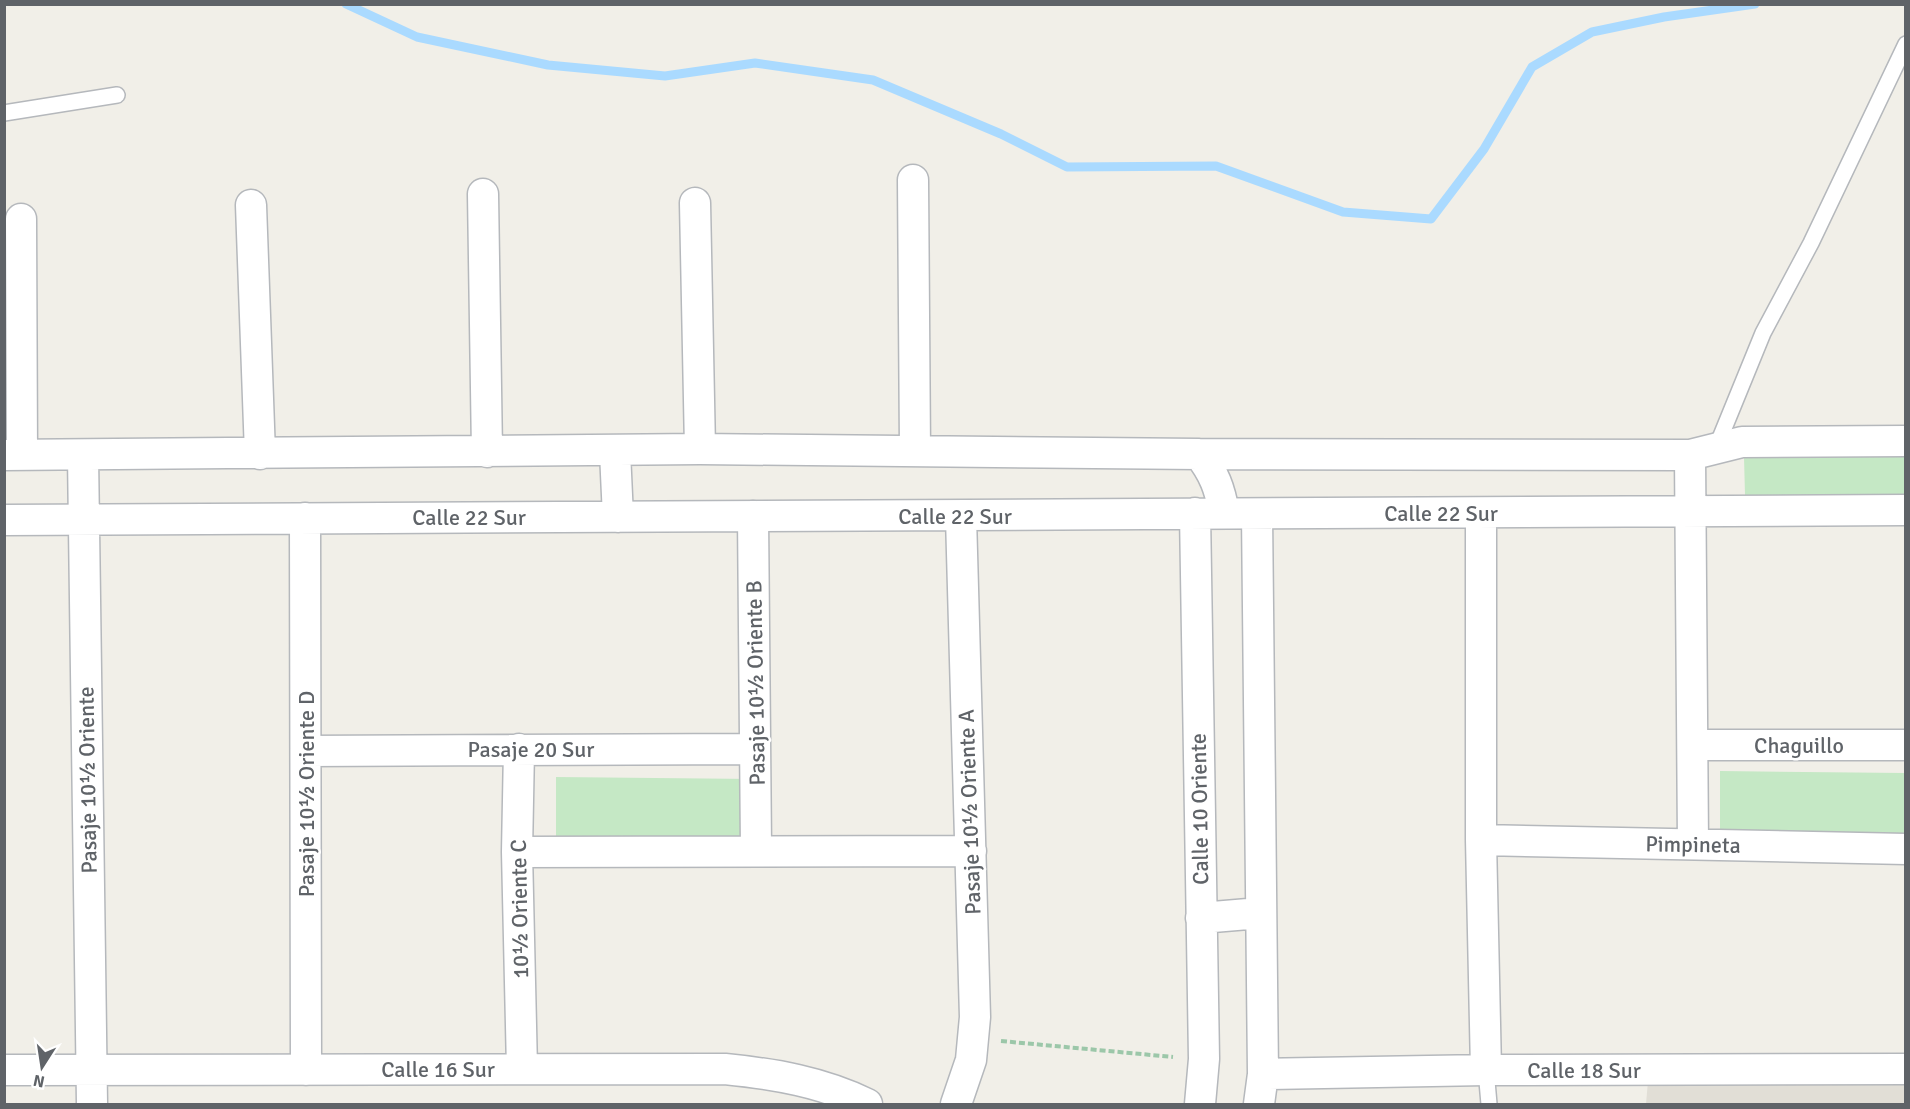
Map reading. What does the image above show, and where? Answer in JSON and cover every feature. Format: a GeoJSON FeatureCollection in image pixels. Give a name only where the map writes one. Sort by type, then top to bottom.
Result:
{"type":"FeatureCollection","features":[{"type":"Feature","properties":{"kind":"street"},"geometry":{"type":"LineString","coordinates":[[913,180],[915,450]]}},
{"type":"Feature","properties":{"kind":"street"},"geometry":{"type":"LineString","coordinates":[[483,194],[487,452]]}},
{"type":"Feature","properties":{"kind":"street"},"geometry":{"type":"LineString","coordinates":[[695,203],[700,449]]}},
{"type":"Feature","properties":{"kind":"street"},"geometry":{"type":"LineString","coordinates":[[251,205],[260,454]]}},
{"type":"Feature","properties":{"kind":"street"},"geometry":{"type":"LineString","coordinates":[[21,219],[14,455],[615,452],[700,449],[1199,454],[1703,452],[1742,442],[1905,441]]}},
{"type":"Feature","properties":{"kind":"street"},"geometry":{"type":"LineString","coordinates":[[615,452],[618,517]]}},
{"type":"Feature","properties":{"kind":"street"},"geometry":{"type":"LineString","coordinates":[[1693,844],[1690,512],[1703,452]]}},
{"type":"Feature","properties":{"kind":"street","name":"Calle 10 Oriente"},"geometry":{"type":"LineString","coordinates":[[1199,454],[1213,471],[1221,491],[1209,513],[1201,918],[1204,1059],[1200,1104]]}},
{"type":"Feature","properties":{"kind":"street","name":"Pasaje 10½ Oriente"},"geometry":{"type":"LineString","coordinates":[[83,455],[82,520],[92,1104]]}},
{"type":"Feature","properties":{"kind":"street","name":"Calle 22 Sur"},"geometry":{"type":"LineString","coordinates":[[4,520],[961,517],[1209,513],[1905,510]]}},
{"type":"Feature","properties":{"kind":"street"},"geometry":{"type":"LineString","coordinates":[[1480,513],[1480,840],[1486,1070]]}},
{"type":"Feature","properties":{"kind":"street"},"geometry":{"type":"LineString","coordinates":[[1257,514],[1263,1074],[1259,1104]]}},
{"type":"Feature","properties":{"kind":"street","name":"Pasaje 10½ Oriente B"},"geometry":{"type":"LineString","coordinates":[[753,516],[756,849]]}},
{"type":"Feature","properties":{"kind":"street","name":"Pasaje 10½ Oriente A"},"geometry":{"type":"LineString","coordinates":[[956,1104],[966,1081],[974,1039],[961,517]]}},
{"type":"Feature","properties":{"kind":"street","name":"Pasaje 10½ Oriente D"},"geometry":{"type":"LineString","coordinates":[[305,518],[306,1070]]}},
{"type":"Feature","properties":{"kind":"street","name":"Chaguillo"},"geometry":{"type":"LineString","coordinates":[[1693,745],[1905,745]]}},
{"type":"Feature","properties":{"kind":"street","name":"10½ Oriente C"},"geometry":{"type":"LineString","coordinates":[[519,749],[517,852],[522,1069]]}},
{"type":"Feature","properties":{"kind":"street","name":"Pasaje 20 Sur"},"geometry":{"type":"LineString","coordinates":[[306,751],[756,749]]}},
{"type":"Feature","properties":{"kind":"street","name":"Pimpineta"},"geometry":{"type":"LineString","coordinates":[[1480,840],[1905,849]]}},
{"type":"Feature","properties":{"kind":"street"},"geometry":{"type":"LineString","coordinates":[[517,852],[756,849],[971,851]]}},
{"type":"Feature","properties":{"kind":"street"},"geometry":{"type":"LineString","coordinates":[[1201,918],[1260,913]]}},
{"type":"Feature","properties":{"kind":"street","name":"Calle 16 Sur"},"geometry":{"type":"LineString","coordinates":[[4,1071],[685,1068],[773,1074],[813,1083],[867,1104]]}},
{"type":"Feature","properties":{"kind":"street","name":"Calle 18 Sur"},"geometry":{"type":"LineString","coordinates":[[1263,1074],[1486,1070],[1905,1069]]}},
{"type":"Feature","properties":{"kind":"lane"},"geometry":{"type":"LineString","coordinates":[[1703,452],[1811,243],[1905,44]]}},
{"type":"Feature","properties":{"kind":"lane"},"geometry":{"type":"LineString","coordinates":[[4,113],[117,95]]}},
{"type":"Feature","properties":{"kind":"lane"},"geometry":{"type":"LineString","coordinates":[[1486,1070],[1489,1104]]}},
{"type":"Feature","properties":{"kind":"path"},"geometry":{"type":"LineString","coordinates":[[974,1039],[1204,1059]]}},
{"type":"Feature","properties":{"kind":"shaded area"},"geometry":{"type":"Polygon","coordinates":[[[1648,1081],[1905,1082],[1905,1104],[1646,1104],[1648,1081]]]}},
{"type":"Feature","properties":{"kind":"green space"},"geometry":{"type":"Polygon","coordinates":[[[1905,456],[1905,495],[1745,495],[1744,457],[1905,456]]]}},
{"type":"Feature","properties":{"kind":"green space"},"geometry":{"type":"Polygon","coordinates":[[[1720,771],[1905,773],[1905,839],[1720,837],[1720,771]]]}},
{"type":"Feature","properties":{"kind":"green space"},"geometry":{"type":"Polygon","coordinates":[[[556,777],[754,779],[753,845],[556,842],[556,777]]]}},
{"type":"Feature","properties":{"kind":"waterway"},"geometry":{"type":"LineString","coordinates":[[346,4],[417,37],[548,65],[665,76],[755,63],[873,80],[1001,134],[1067,167],[1216,166],[1343,212],[1431,219],[1484,149],[1532,67],[1592,32],[1664,17],[1755,4]]}}]}
